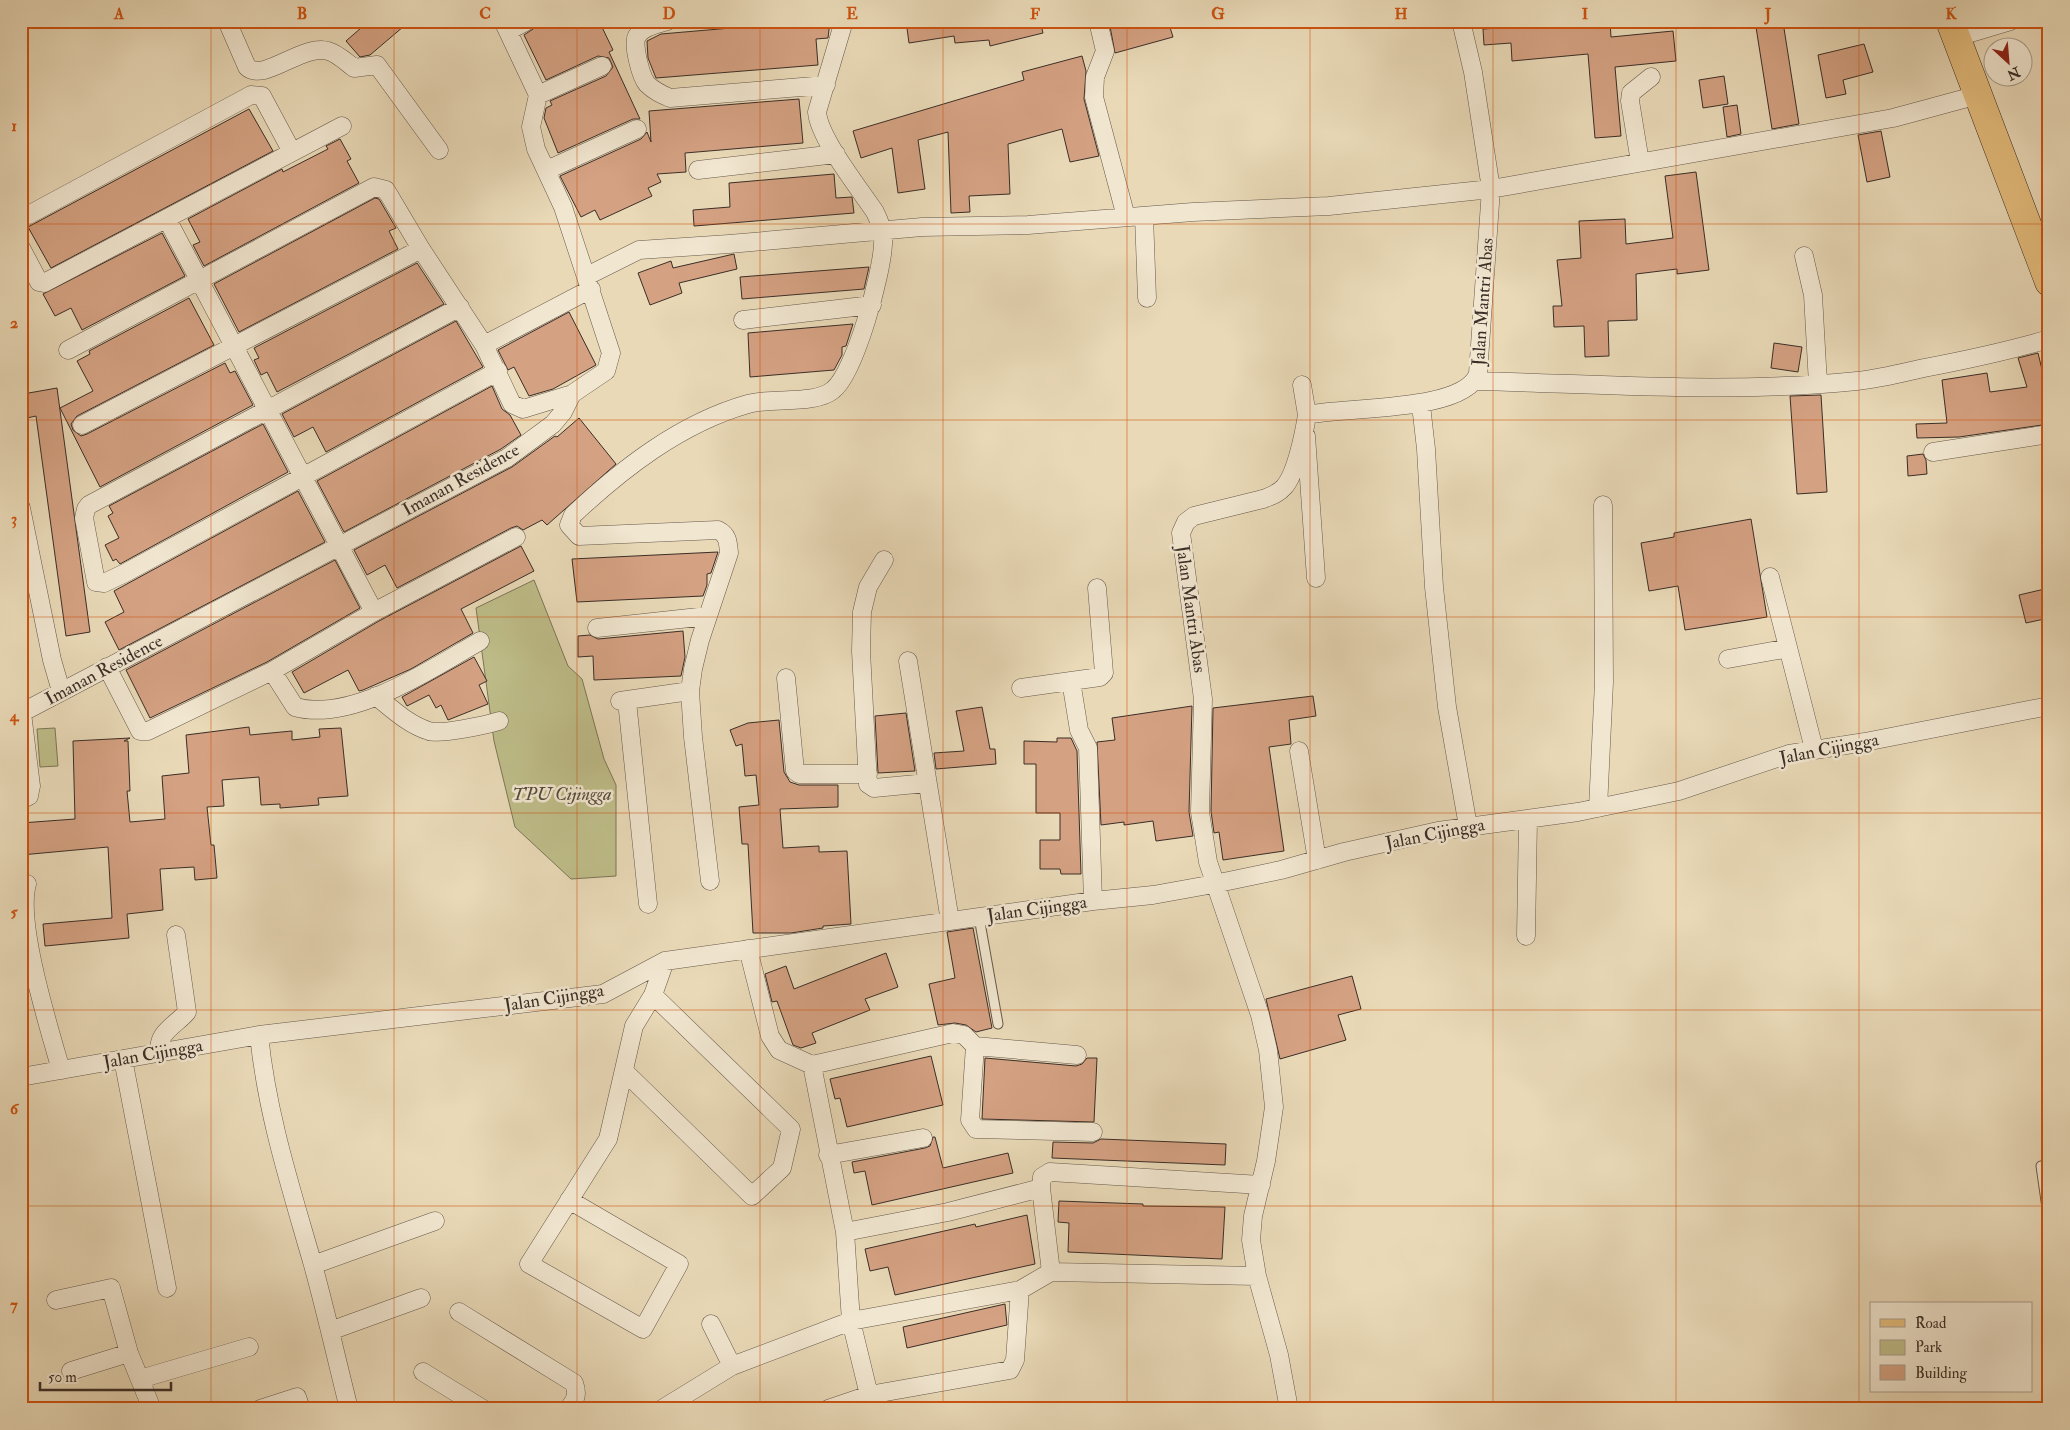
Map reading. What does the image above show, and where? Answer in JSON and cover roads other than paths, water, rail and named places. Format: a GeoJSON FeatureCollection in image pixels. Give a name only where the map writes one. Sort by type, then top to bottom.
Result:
{"type":"FeatureCollection","features":[{"type":"Feature","properties":{"kind":"main road"},"geometry":{"type":"LineString","coordinates":[[1956,26],[1978,95],[2049,282]]}},
{"type":"Feature","properties":{"kind":"main road"},"geometry":{"type":"LineString","coordinates":[[1956,26],[2049,266]]}},
{"type":"Feature","properties":{"kind":"street"},"geometry":{"type":"LineString","coordinates":[[227,21],[247,67],[255,71],[261,72],[299,54],[316,50],[331,52],[354,68],[377,65],[438,150]]}},
{"type":"Feature","properties":{"kind":"street"},"geometry":{"type":"LineString","coordinates":[[528,21],[506,26],[538,95],[602,66]]}},
{"type":"Feature","properties":{"kind":"street"},"geometry":{"type":"LineString","coordinates":[[668,21],[643,30],[638,34],[635,44],[645,82],[654,91],[664,96],[676,99],[826,85]]}},
{"type":"Feature","properties":{"kind":"street"},"geometry":{"type":"LineString","coordinates":[[710,881],[693,737],[690,692],[692,669],[728,553],[728,540],[724,533],[718,530],[579,536],[569,524],[570,520],[587,502],[622,473],[662,444],[689,428],[750,403],[820,396],[834,389],[843,380],[872,305],[878,285],[884,244],[882,230],[875,212],[836,154],[818,120],[818,112],[844,21]]}},
{"type":"Feature","properties":{"kind":"street"},"geometry":{"type":"LineString","coordinates":[[1098,21],[1105,51],[1095,77],[1094,97],[1126,218]]}},
{"type":"Feature","properties":{"kind":"street","name":"Jalan Mantri Abas"},"geometry":{"type":"LineString","coordinates":[[1289,1409],[1279,1356],[1257,1276],[1252,1240],[1253,1216],[1261,1185],[1274,1107],[1268,1050],[1260,1015],[1214,884],[1200,812],[1203,699],[1181,533],[1186,522],[1194,516],[1263,500],[1280,491],[1291,474],[1306,423],[1329,411],[1421,405],[1456,393],[1476,381],[1492,189],[1473,72],[1461,21]]}},
{"type":"Feature","properties":{"kind":"street"},"geometry":{"type":"LineString","coordinates":[[1956,26],[2011,21]]}},
{"type":"Feature","properties":{"kind":"street"},"geometry":{"type":"LineString","coordinates":[[1640,162],[1630,101],[1631,93],[1651,77]]}},
{"type":"Feature","properties":{"kind":"street"},"geometry":{"type":"LineString","coordinates":[[21,219],[251,95],[262,96],[292,152]]}},
{"type":"Feature","properties":{"kind":"street","name":"Imanan Residence"},"geometry":{"type":"LineString","coordinates":[[22,713],[507,458],[553,424],[563,412],[572,394],[606,371],[611,361],[611,353],[589,282],[563,207],[536,149],[531,127],[538,95]]}},
{"type":"Feature","properties":{"kind":"street"},"geometry":{"type":"LineString","coordinates":[[484,345],[639,250],[882,230],[1028,225],[1144,216],[1329,206],[1492,189],[1893,118],[1978,95]]}},
{"type":"Feature","properties":{"kind":"street"},"geometry":{"type":"LineString","coordinates":[[21,248],[39,282],[44,283],[342,126]]}},
{"type":"Feature","properties":{"kind":"street"},"geometry":{"type":"LineString","coordinates":[[547,170],[637,129]]}},
{"type":"Feature","properties":{"kind":"street"},"geometry":{"type":"LineString","coordinates":[[698,170],[836,154]]}},
{"type":"Feature","properties":{"kind":"street"},"geometry":{"type":"LineString","coordinates":[[68,350],[374,187],[386,190],[421,249],[484,345],[498,371],[512,404],[518,408],[528,408],[572,394]]}},
{"type":"Feature","properties":{"kind":"street"},"geometry":{"type":"LineString","coordinates":[[1144,216],[1147,298]]}},
{"type":"Feature","properties":{"kind":"street"},"geometry":{"type":"LineString","coordinates":[[167,219],[374,612]]}},
{"type":"Feature","properties":{"kind":"street"},"geometry":{"type":"LineString","coordinates":[[82,425],[421,249]]}},
{"type":"Feature","properties":{"kind":"street"},"geometry":{"type":"LineString","coordinates":[[1804,256],[1813,295],[1818,384]]}},
{"type":"Feature","properties":{"kind":"street"},"geometry":{"type":"LineString","coordinates":[[743,320],[872,305]]}},
{"type":"Feature","properties":{"kind":"street"},"geometry":{"type":"LineString","coordinates":[[460,307],[89,505],[84,514],[96,582],[104,583],[125,573],[498,371]]}},
{"type":"Feature","properties":{"kind":"street"},"geometry":{"type":"LineString","coordinates":[[1476,381],[1665,388],[1818,384],[1859,381],[1969,359],[2049,339]]}},
{"type":"Feature","properties":{"kind":"street"},"geometry":{"type":"LineString","coordinates":[[1302,385],[1316,578]]}},
{"type":"Feature","properties":{"kind":"street"},"geometry":{"type":"LineString","coordinates":[[1421,405],[1426,449],[1434,587],[1446,707],[1468,826]]}},
{"type":"Feature","properties":{"kind":"street"},"geometry":{"type":"LineString","coordinates":[[1933,452],[2049,434]]}},
{"type":"Feature","properties":{"kind":"street"},"geometry":{"type":"LineString","coordinates":[[1598,808],[1604,682],[1603,505]]}},
{"type":"Feature","properties":{"kind":"street"},"geometry":{"type":"LineString","coordinates":[[21,508],[52,660],[61,691]]}},
{"type":"Feature","properties":{"kind":"street"},"geometry":{"type":"LineString","coordinates":[[107,667],[138,728],[143,732],[272,671],[374,612],[516,537]]}},
{"type":"Feature","properties":{"kind":"street"},"geometry":{"type":"LineString","coordinates":[[884,560],[868,587],[862,612],[861,651],[868,784],[871,788],[927,784]]}},
{"type":"Feature","properties":{"kind":"street"},"geometry":{"type":"LineString","coordinates":[[1770,577],[1787,650],[1814,749]]}},
{"type":"Feature","properties":{"kind":"street"},"geometry":{"type":"LineString","coordinates":[[1020,688],[1100,677],[1104,673],[1097,588]]}},
{"type":"Feature","properties":{"kind":"street"},"geometry":{"type":"LineString","coordinates":[[597,628],[708,616]]}},
{"type":"Feature","properties":{"kind":"street"},"geometry":{"type":"LineString","coordinates":[[272,671],[291,704],[304,710],[344,706],[398,687],[480,641]]}},
{"type":"Feature","properties":{"kind":"street"},"geometry":{"type":"LineString","coordinates":[[1728,659],[1787,650]]}},
{"type":"Feature","properties":{"kind":"street"},"geometry":{"type":"LineString","coordinates":[[908,662],[950,921]]}},
{"type":"Feature","properties":{"kind":"street"},"geometry":{"type":"LineString","coordinates":[[786,678],[795,771],[799,774],[868,774]]}},
{"type":"Feature","properties":{"kind":"street"},"geometry":{"type":"LineString","coordinates":[[1071,681],[1080,732],[1088,748],[1093,901]]}},
{"type":"Feature","properties":{"kind":"street"},"geometry":{"type":"LineString","coordinates":[[648,904],[623,701],[690,692]]}},
{"type":"Feature","properties":{"kind":"street"},"geometry":{"type":"LineString","coordinates":[[376,696],[404,718],[430,732],[483,726],[498,721]]}},
{"type":"Feature","properties":{"kind":"street","name":"Jalan Cijingga"},"geometry":{"type":"LineString","coordinates":[[21,1077],[259,1035],[603,994],[665,961],[1093,901],[1153,895],[1214,884],[1281,870],[1429,833],[1598,808],[1679,791],[1789,754],[1865,742],[2049,706]]}},
{"type":"Feature","properties":{"kind":"street"},"geometry":{"type":"LineString","coordinates":[[21,800],[30,796],[31,786],[22,713]]}},
{"type":"Feature","properties":{"kind":"street"},"geometry":{"type":"LineString","coordinates":[[1299,751],[1317,860]]}},
{"type":"Feature","properties":{"kind":"street"},"geometry":{"type":"LineString","coordinates":[[1526,936],[1528,818]]}},
{"type":"Feature","properties":{"kind":"street"},"geometry":{"type":"LineString","coordinates":[[27,884],[24,893],[29,945],[61,1070]]}},
{"type":"Feature","properties":{"kind":"street"},"geometry":{"type":"LineString","coordinates":[[160,1052],[161,1037],[187,1012],[176,935]]}},
{"type":"Feature","properties":{"kind":"street"},"geometry":{"type":"LineString","coordinates":[[748,950],[770,1036],[780,1050],[812,1065],[953,1032],[964,1035],[975,1046],[1077,1055]]}},
{"type":"Feature","properties":{"kind":"street"},"geometry":{"type":"LineString","coordinates":[[569,1200],[680,1264],[643,1329],[529,1264],[569,1200],[608,1139],[634,1026],[653,996],[665,961]]}},
{"type":"Feature","properties":{"kind":"street"},"geometry":{"type":"LineString","coordinates":[[624,1071],[752,1196],[782,1168],[790,1129],[653,996]]}},
{"type":"Feature","properties":{"kind":"street"},"geometry":{"type":"LineString","coordinates":[[259,1035],[265,1090],[276,1136],[313,1265],[349,1409]]}},
{"type":"Feature","properties":{"kind":"street"},"geometry":{"type":"LineString","coordinates":[[975,1046],[970,1120],[976,1129],[1093,1132]]}},
{"type":"Feature","properties":{"kind":"street"},"geometry":{"type":"LineString","coordinates":[[123,1059],[167,1288]]}},
{"type":"Feature","properties":{"kind":"street"},"geometry":{"type":"LineString","coordinates":[[812,1065],[828,1155],[845,1232],[851,1320],[869,1395]]}},
{"type":"Feature","properties":{"kind":"street"},"geometry":{"type":"LineString","coordinates":[[828,1155],[923,1138]]}},
{"type":"Feature","properties":{"kind":"street"},"geometry":{"type":"LineString","coordinates":[[1051,1272],[1041,1188],[1042,1177],[1052,1171],[1261,1185]]}},
{"type":"Feature","properties":{"kind":"street"},"geometry":{"type":"LineString","coordinates":[[845,1232],[948,1212],[1041,1188]]}},
{"type":"Feature","properties":{"kind":"street"},"geometry":{"type":"LineString","coordinates":[[313,1265],[435,1221]]}},
{"type":"Feature","properties":{"kind":"street"},"geometry":{"type":"LineString","coordinates":[[662,1409],[732,1366],[851,1320],[1020,1290],[1036,1283],[1051,1272],[1257,1276]]}},
{"type":"Feature","properties":{"kind":"street"},"geometry":{"type":"LineString","coordinates":[[56,1300],[111,1288],[129,1353],[152,1409]]}},
{"type":"Feature","properties":{"kind":"street"},"geometry":{"type":"LineString","coordinates":[[828,1409],[869,1395],[1010,1370],[1015,1360],[1020,1290]]}},
{"type":"Feature","properties":{"kind":"street"},"geometry":{"type":"LineString","coordinates":[[330,1331],[421,1298]]}},
{"type":"Feature","properties":{"kind":"street"},"geometry":{"type":"LineString","coordinates":[[458,1312],[574,1383],[577,1392],[575,1401],[568,1409]]}},
{"type":"Feature","properties":{"kind":"street"},"geometry":{"type":"LineString","coordinates":[[711,1324],[732,1366]]}},
{"type":"Feature","properties":{"kind":"street"},"geometry":{"type":"LineString","coordinates":[[140,1379],[249,1348]]}},
{"type":"Feature","properties":{"kind":"street"},"geometry":{"type":"LineString","coordinates":[[71,1370],[129,1353]]}},
{"type":"Feature","properties":{"kind":"street"},"geometry":{"type":"LineString","coordinates":[[423,1372],[482,1409]]}},
{"type":"Feature","properties":{"kind":"street"},"geometry":{"type":"LineString","coordinates":[[260,1409],[297,1397],[301,1409]]}},
{"type":"Feature","properties":{"kind":"lane"},"geometry":{"type":"LineString","coordinates":[[979,917],[998,1024]]}},
{"type":"Feature","properties":{"kind":"lane"},"geometry":{"type":"LineString","coordinates":[[2041,1166],[2049,1222]]}},
{"type":"Feature","properties":{"kind":"park label","name":"TPU Cijingga"},"geometry":{"type":"Point","coordinates":[562,794]}}]}
